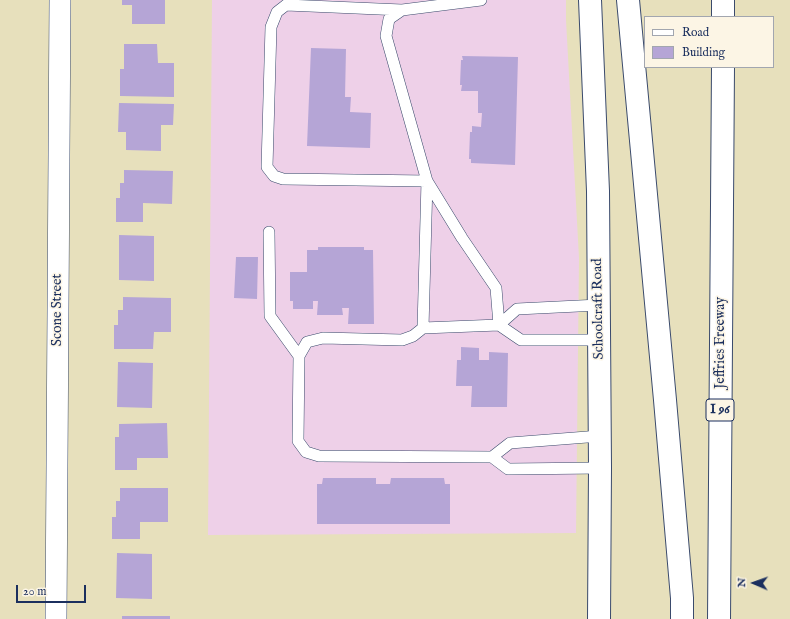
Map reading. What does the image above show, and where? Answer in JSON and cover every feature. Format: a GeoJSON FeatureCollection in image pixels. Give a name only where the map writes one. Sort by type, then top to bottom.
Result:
{"type":"FeatureCollection","features":[{"type":"Feature","properties":{"kind":"main road","name":"Schoolcraft Road"},"geometry":{"type":"LineString","coordinates":[[590,0],[598,191],[600,436],[599,619]]}},
{"type":"Feature","properties":{"kind":"main road"},"geometry":{"type":"LineString","coordinates":[[628,0],[666,408],[682,598],[682,619]]}},
{"type":"Feature","properties":{"kind":"main road"},"geometry":{"type":"LineString","coordinates":[[723,0],[723,16]]}},
{"type":"Feature","properties":{"kind":"main road","name":"Jeffries Freeway"},"geometry":{"type":"LineString","coordinates":[[719,619],[723,68]]}},
{"type":"Feature","properties":{"kind":"street","name":"Scone Street"},"geometry":{"type":"LineString","coordinates":[[56,619],[60,0]]}},
{"type":"Feature","properties":{"kind":"lane"},"geometry":{"type":"LineString","coordinates":[[427,181],[284,179],[274,176],[267,167],[271,27],[277,12],[286,5],[402,10],[482,0]]}},
{"type":"Feature","properties":{"kind":"lane"},"geometry":{"type":"LineString","coordinates":[[402,10],[388,19],[386,36],[427,181],[462,238],[496,288],[499,325]]}},
{"type":"Feature","properties":{"kind":"lane"},"geometry":{"type":"LineString","coordinates":[[423,328],[427,181]]}},
{"type":"Feature","properties":{"kind":"lane"},"geometry":{"type":"LineString","coordinates":[[269,232],[270,316],[299,356]]}},
{"type":"Feature","properties":{"kind":"lane"},"geometry":{"type":"LineString","coordinates":[[499,325],[517,309],[599,305]]}},
{"type":"Feature","properties":{"kind":"lane"},"geometry":{"type":"LineString","coordinates":[[599,340],[521,340],[499,325],[423,328],[413,336],[402,340],[323,338],[307,342],[299,356],[298,441],[306,452],[319,456],[492,457],[508,469],[600,468]]}},
{"type":"Feature","properties":{"kind":"lane"},"geometry":{"type":"LineString","coordinates":[[492,457],[510,443],[600,436]]}},
{"type":"Feature","properties":{"kind":"shaded area"},"geometry":{"type":"Polygon","coordinates":[[[212,0],[566,0],[579,258],[576,533],[208,535],[212,0]]]}},
{"type":"Feature","properties":{"kind":"building"},"geometry":{"type":"Polygon","coordinates":[[[122,0],[165,0],[165,24],[132,24],[132,5],[122,5],[122,0]]]}},
{"type":"Feature","properties":{"kind":"building"},"geometry":{"type":"Polygon","coordinates":[[[124,44],[157,44],[158,63],[174,63],[174,97],[120,96],[120,69],[124,69],[124,44]]]}},
{"type":"Feature","properties":{"kind":"building"},"geometry":{"type":"Polygon","coordinates":[[[311,48],[346,49],[345,97],[351,97],[350,112],[371,113],[370,148],[307,146],[311,48]]]}},
{"type":"Feature","properties":{"kind":"building"},"geometry":{"type":"Polygon","coordinates":[[[462,56],[518,57],[515,165],[471,163],[471,159],[469,159],[470,132],[472,132],[472,126],[481,127],[482,113],[478,113],[478,91],[461,91],[462,56]]]}},
{"type":"Feature","properties":{"kind":"building"},"geometry":{"type":"Polygon","coordinates":[[[119,103],[174,104],[173,125],[161,125],[161,151],[126,150],[126,132],[118,132],[119,103]]]}},
{"type":"Feature","properties":{"kind":"building"},"geometry":{"type":"Polygon","coordinates":[[[124,170],[173,171],[172,204],[143,203],[143,222],[116,222],[116,198],[120,198],[120,183],[124,183],[124,170]]]}},
{"type":"Feature","properties":{"kind":"building"},"geometry":{"type":"Polygon","coordinates":[[[119,235],[154,236],[154,281],[119,280],[119,235]]]}},
{"type":"Feature","properties":{"kind":"building"},"geometry":{"type":"Polygon","coordinates":[[[318,247],[364,247],[364,250],[373,250],[374,324],[348,324],[349,308],[342,308],[343,315],[317,315],[318,301],[313,301],[313,309],[293,309],[293,301],[290,301],[290,272],[307,272],[307,250],[318,250],[318,247]]]}},
{"type":"Feature","properties":{"kind":"building"},"geometry":{"type":"Polygon","coordinates":[[[236,257],[258,257],[257,299],[234,298],[236,257]]]}},
{"type":"Feature","properties":{"kind":"building"},"geometry":{"type":"Polygon","coordinates":[[[123,297],[171,298],[171,332],[154,332],[153,349],[114,349],[114,325],[118,325],[118,310],[123,310],[123,297]]]}},
{"type":"Feature","properties":{"kind":"building"},"geometry":{"type":"Polygon","coordinates":[[[461,347],[479,348],[479,360],[489,360],[489,352],[508,353],[507,407],[471,407],[472,386],[456,386],[457,360],[461,360],[461,347]]]}},
{"type":"Feature","properties":{"kind":"building"},"geometry":{"type":"Polygon","coordinates":[[[118,362],[153,363],[152,408],[117,407],[118,362]]]}},
{"type":"Feature","properties":{"kind":"building"},"geometry":{"type":"Polygon","coordinates":[[[167,423],[168,458],[137,458],[137,470],[115,470],[115,437],[119,437],[119,424],[167,423]]]}},
{"type":"Feature","properties":{"kind":"building"},"geometry":{"type":"Polygon","coordinates":[[[323,478],[376,478],[376,484],[390,484],[391,478],[444,478],[445,484],[450,484],[450,524],[317,524],[317,484],[322,484],[323,478]]]}},
{"type":"Feature","properties":{"kind":"building"},"geometry":{"type":"Polygon","coordinates":[[[120,488],[168,488],[168,522],[140,522],[140,539],[112,539],[112,517],[116,517],[116,501],[120,501],[120,488]]]}},
{"type":"Feature","properties":{"kind":"building"},"geometry":{"type":"Polygon","coordinates":[[[117,553],[152,554],[152,599],[116,598],[117,553]]]}},
{"type":"Feature","properties":{"kind":"building"},"geometry":{"type":"Polygon","coordinates":[[[122,616],[170,616],[170,619],[122,619],[122,616]]]}}]}
